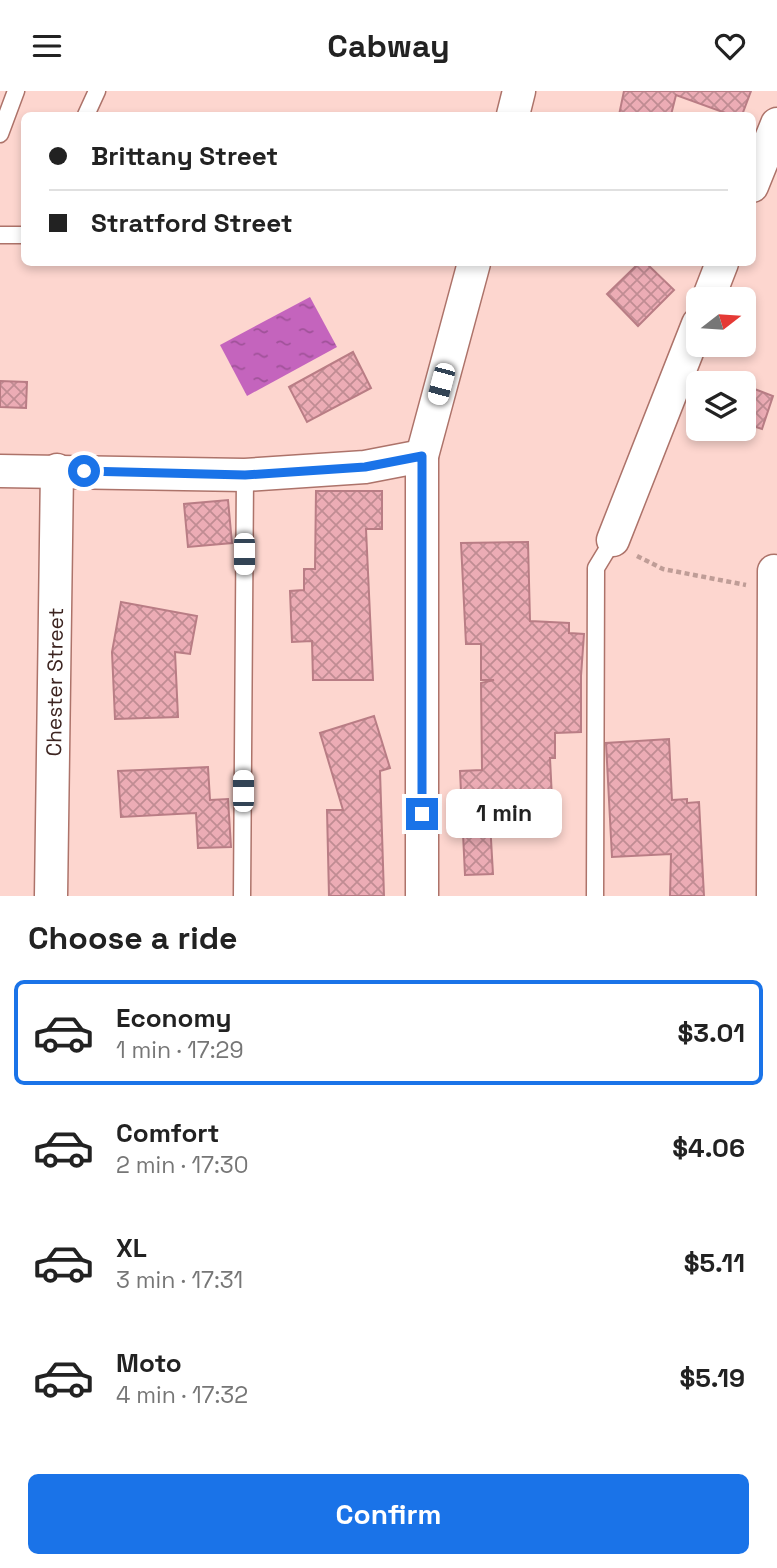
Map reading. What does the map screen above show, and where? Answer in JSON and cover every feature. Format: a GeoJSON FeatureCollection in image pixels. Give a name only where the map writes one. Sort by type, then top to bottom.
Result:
{"type":"FeatureCollection","features":[{"type":"Feature","properties":{"kind":"street"},"geometry":{"type":"LineString","coordinates":[[514,112],[519,91]]}},
{"type":"Feature","properties":{"kind":"street"},"geometry":{"type":"LineString","coordinates":[[756,176],[777,124]]}},
{"type":"Feature","properties":{"kind":"street"},"geometry":{"type":"LineString","coordinates":[[422,896],[422,456],[473,266]]}},
{"type":"Feature","properties":{"kind":"street"},"geometry":{"type":"LineString","coordinates":[[713,287],[721,266]]}},
{"type":"Feature","properties":{"kind":"street"},"geometry":{"type":"LineString","coordinates":[[613,540],[686,354]]}},
{"type":"Feature","properties":{"kind":"street"},"geometry":{"type":"LineString","coordinates":[[0,471],[245,475],[365,467],[422,456]]}},
{"type":"Feature","properties":{"kind":"street","name":"Chester Street"},"geometry":{"type":"LineString","coordinates":[[51,896],[57,470]]}},
{"type":"Feature","properties":{"kind":"street"},"geometry":{"type":"LineString","coordinates":[[773,896],[775,575]]}},
{"type":"Feature","properties":{"kind":"lane"},"geometry":{"type":"LineString","coordinates":[[0,134],[16,91]]}},
{"type":"Feature","properties":{"kind":"lane"},"geometry":{"type":"LineString","coordinates":[[87,112],[97,91]]}},
{"type":"Feature","properties":{"kind":"lane"},"geometry":{"type":"LineString","coordinates":[[0,235],[21,235]]}},
{"type":"Feature","properties":{"kind":"lane"},"geometry":{"type":"LineString","coordinates":[[242,896],[245,475]]}},
{"type":"Feature","properties":{"kind":"lane"},"geometry":{"type":"LineString","coordinates":[[595,896],[596,568],[613,540]]}},
{"type":"Feature","properties":{"kind":"path"},"geometry":{"type":"LineString","coordinates":[[613,540],[663,569],[775,575]]}},
{"type":"Feature","properties":{"kind":"water"},"geometry":{"type":"Polygon","coordinates":[[[310,297],[337,347],[247,396],[220,345],[310,297]]]}},
{"type":"Feature","properties":{"kind":"building"},"geometry":{"type":"Polygon","coordinates":[[[624,91],[751,91],[743,112],[723,112],[676,95],[672,112],[620,112],[624,91]]]}},
{"type":"Feature","properties":{"kind":"building"},"geometry":{"type":"Polygon","coordinates":[[[636,266],[649,266],[674,290],[638,326],[607,294],[636,266]]]}},
{"type":"Feature","properties":{"kind":"building"},"geometry":{"type":"Polygon","coordinates":[[[353,352],[371,388],[307,422],[289,387],[353,352]]]}},
{"type":"Feature","properties":{"kind":"building"},"geometry":{"type":"Polygon","coordinates":[[[0,381],[27,382],[26,408],[0,407],[0,381]]]}},
{"type":"Feature","properties":{"kind":"building"},"geometry":{"type":"Polygon","coordinates":[[[756,390],[773,396],[762,429],[756,427],[756,390]]]}},
{"type":"Feature","properties":{"kind":"building"},"geometry":{"type":"Polygon","coordinates":[[[316,491],[382,491],[382,529],[366,529],[373,680],[313,680],[312,641],[292,642],[290,591],[304,590],[304,569],[315,569],[316,491]]]}},
{"type":"Feature","properties":{"kind":"building"},"geometry":{"type":"Polygon","coordinates":[[[228,500],[232,543],[188,547],[184,504],[228,500]]]}},
{"type":"Feature","properties":{"kind":"building"},"geometry":{"type":"Polygon","coordinates":[[[528,542],[530,621],[569,623],[569,633],[584,634],[581,732],[555,733],[555,758],[550,758],[553,819],[490,822],[493,874],[465,875],[460,771],[482,770],[481,683],[494,680],[481,680],[481,644],[466,644],[461,543],[528,542]]]}},
{"type":"Feature","properties":{"kind":"building"},"geometry":{"type":"Polygon","coordinates":[[[121,602],[197,616],[190,654],[175,652],[178,717],[115,719],[112,652],[121,602]]]}},
{"type":"Feature","properties":{"kind":"building"},"geometry":{"type":"Polygon","coordinates":[[[374,716],[390,768],[380,771],[384,896],[329,896],[327,810],[343,810],[320,733],[374,716]]]}},
{"type":"Feature","properties":{"kind":"building"},"geometry":{"type":"Polygon","coordinates":[[[669,739],[672,800],[687,799],[687,803],[699,802],[704,896],[670,896],[671,854],[612,857],[606,743],[669,739]]]}},
{"type":"Feature","properties":{"kind":"building"},"geometry":{"type":"Polygon","coordinates":[[[208,767],[210,800],[228,799],[231,847],[198,848],[196,813],[121,817],[118,771],[208,767]]]}},
{"type":"Feature","properties":{"kind":"route"},"geometry":{"type":"LineString","coordinates":[[84,471],[245,475],[365,467],[422,456],[422,814]]}}]}
